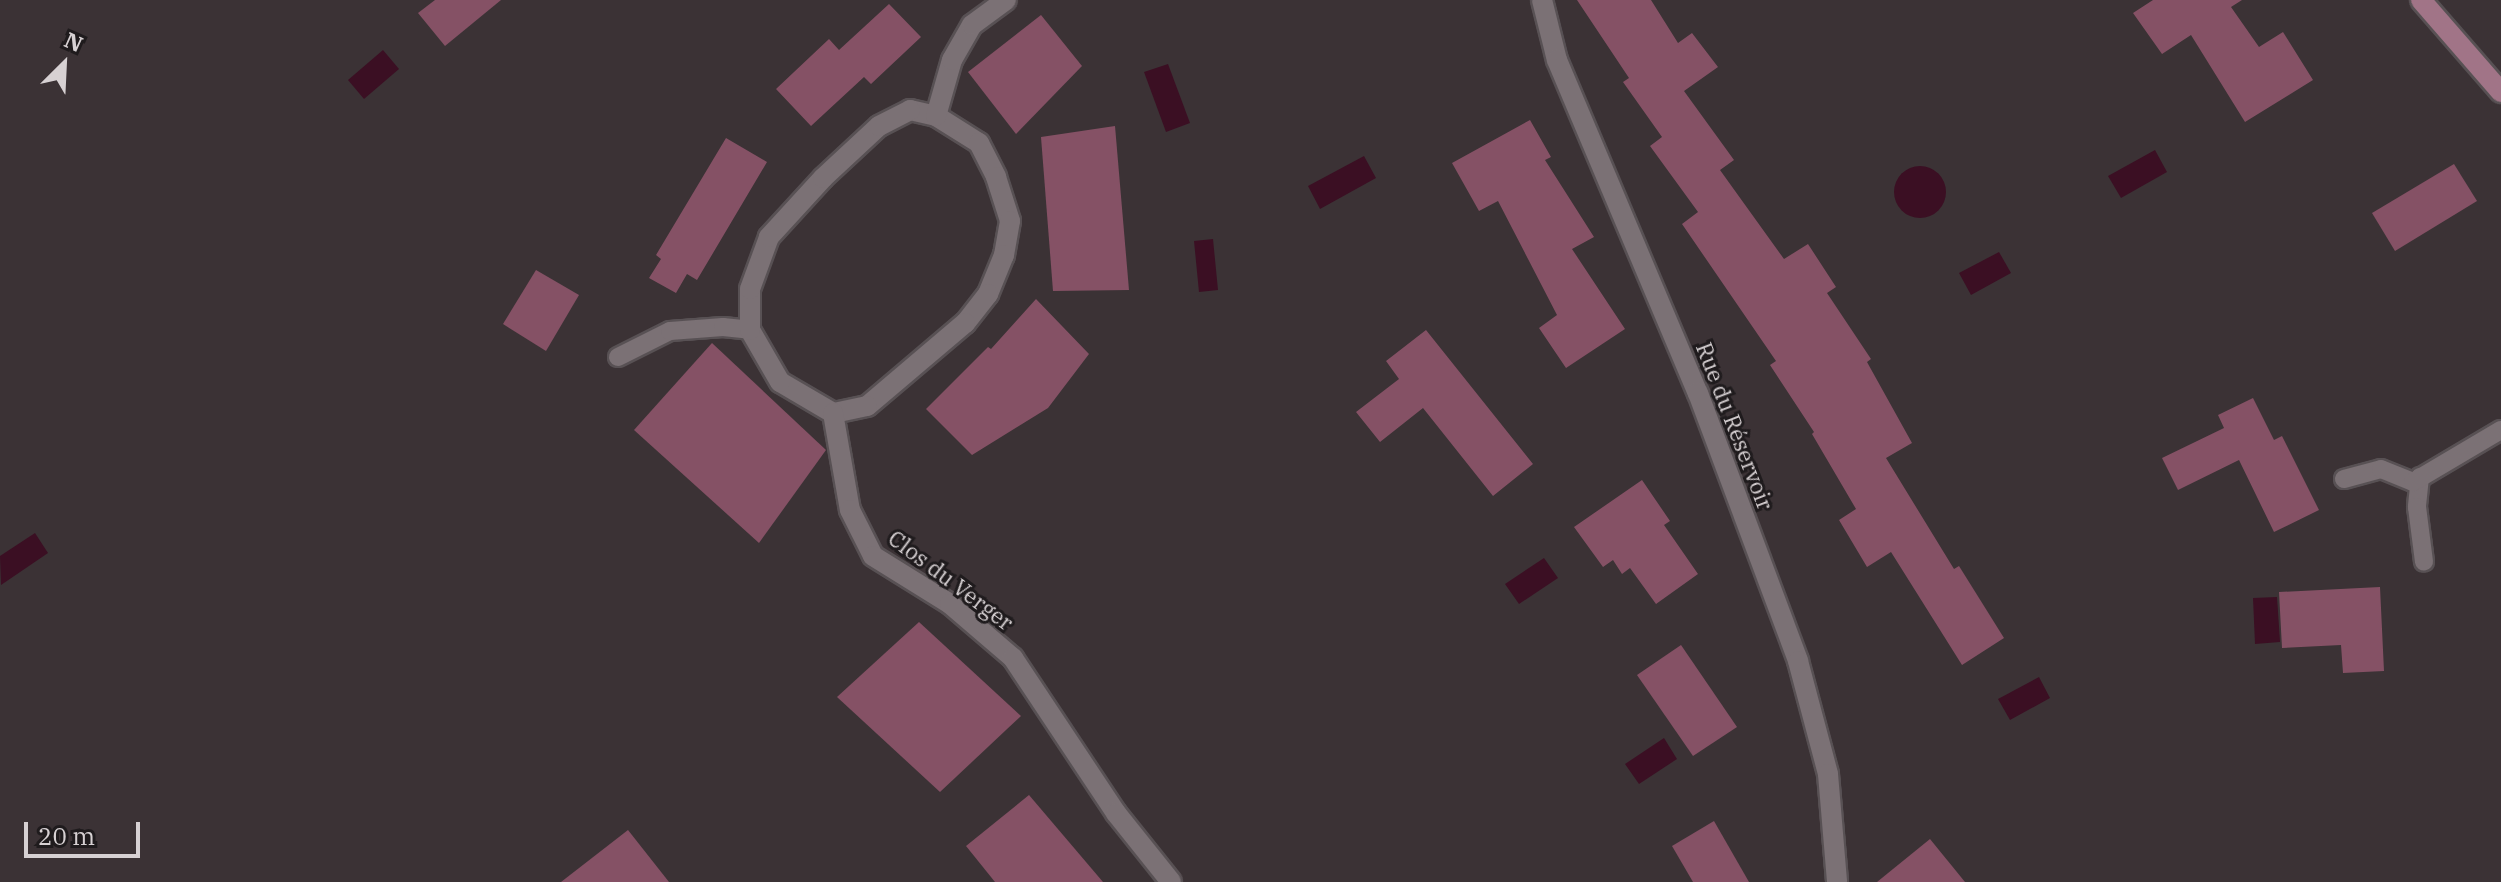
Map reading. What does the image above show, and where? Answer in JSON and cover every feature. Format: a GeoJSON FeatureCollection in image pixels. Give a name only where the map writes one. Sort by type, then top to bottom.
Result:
{"type":"FeatureCollection","features":[{"type":"Feature","properties":{"kind":"street"},"geometry":{"type":"LineString","coordinates":[[936,116],[952,60],[972,25],[1006,0]]}},
{"type":"Feature","properties":{"kind":"street","name":"Rue du Réservoir"},"geometry":{"type":"LineString","coordinates":[[1542,0],[1557,60],[1698,393],[1798,661],[1828,774],[1837,882]]}},
{"type":"Feature","properties":{"kind":"street"},"geometry":{"type":"LineString","coordinates":[[2421,0],[2501,92]]}},
{"type":"Feature","properties":{"kind":"street"},"geometry":{"type":"LineString","coordinates":[[910,110],[936,116],[979,143],[1010,221],[1004,255],[988,294],[965,323],[867,406],[833,413],[780,382],[750,330],[750,289],[769,237],[823,178],[879,126],[910,110]]}},
{"type":"Feature","properties":{"kind":"street","name":"Clos du Verger"},"geometry":{"type":"LineString","coordinates":[[833,413],[850,510],[873,556],[950,604],[1013,658],[1116,813],[1171,882]]}},
{"type":"Feature","properties":{"kind":"lane"},"geometry":{"type":"LineString","coordinates":[[618,357],[670,331],[723,327],[750,330]]}},
{"type":"Feature","properties":{"kind":"lane"},"geometry":{"type":"LineString","coordinates":[[2344,479],[2381,469],[2413,482],[2501,430]]}},
{"type":"Feature","properties":{"kind":"lane"},"geometry":{"type":"LineString","coordinates":[[2420,477],[2417,507],[2424,562]]}},
{"type":"Feature","properties":{"kind":"shaded area"},"geometry":{"type":"Polygon","coordinates":[[[383,50],[399,69],[364,99],[348,80],[383,50]]]}},
{"type":"Feature","properties":{"kind":"shaded area"},"geometry":{"type":"Polygon","coordinates":[[[1168,64],[1190,123],[1166,132],[1144,72],[1168,64]]]}},
{"type":"Feature","properties":{"kind":"shaded area"},"geometry":{"type":"Polygon","coordinates":[[[2155,150],[2167,172],[2121,198],[2108,176],[2155,150]]]}},
{"type":"Feature","properties":{"kind":"shaded area"},"geometry":{"type":"Polygon","coordinates":[[[1364,156],[1376,178],[1320,209],[1308,186],[1364,156]]]}},
{"type":"Feature","properties":{"kind":"shaded area"},"geometry":{"type":"Polygon","coordinates":[[[1920,166],[1938,174],[1946,192],[1938,210],[1920,218],[1902,210],[1894,192],[1902,174],[1920,166]]]}},
{"type":"Feature","properties":{"kind":"shaded area"},"geometry":{"type":"Polygon","coordinates":[[[1213,239],[1218,290],[1199,292],[1194,241],[1213,239]]]}},
{"type":"Feature","properties":{"kind":"shaded area"},"geometry":{"type":"Polygon","coordinates":[[[1999,252],[2011,273],[1971,295],[1959,273],[1999,252]]]}},
{"type":"Feature","properties":{"kind":"shaded area"},"geometry":{"type":"Polygon","coordinates":[[[35,533],[48,553],[1,585],[0,556],[35,533]]]}},
{"type":"Feature","properties":{"kind":"shaded area"},"geometry":{"type":"Polygon","coordinates":[[[1544,558],[1558,578],[1519,604],[1505,584],[1544,558]]]}},
{"type":"Feature","properties":{"kind":"shaded area"},"geometry":{"type":"Polygon","coordinates":[[[2277,597],[2280,642],[2255,644],[2253,598],[2277,597]]]}},
{"type":"Feature","properties":{"kind":"shaded area"},"geometry":{"type":"Polygon","coordinates":[[[2039,677],[2050,698],[2010,720],[1998,699],[2039,677]]]}},
{"type":"Feature","properties":{"kind":"shaded area"},"geometry":{"type":"Polygon","coordinates":[[[1664,738],[1677,759],[1639,784],[1625,764],[1664,738]]]}},
{"type":"Feature","properties":{"kind":"building"},"geometry":{"type":"Polygon","coordinates":[[[435,0],[501,0],[445,46],[418,13],[435,0]]]}},
{"type":"Feature","properties":{"kind":"building"},"geometry":{"type":"Polygon","coordinates":[[[1577,0],[1651,0],[1678,43],[1692,33],[1718,67],[1684,91],[1734,160],[1720,170],[1784,259],[1808,244],[1836,287],[1827,293],[1871,359],[1867,362],[1912,443],[1886,458],[1954,569],[1959,566],[2004,638],[1962,665],[1891,552],[1867,567],[1839,520],[1856,509],[1812,434],[1814,432],[1770,365],[1776,361],[1682,224],[1698,212],[1650,146],[1662,137],[1623,82],[1629,78],[1577,0]]]}},
{"type":"Feature","properties":{"kind":"building"},"geometry":{"type":"Polygon","coordinates":[[[2153,0],[2242,0],[2231,7],[2259,47],[2283,32],[2313,80],[2245,122],[2191,35],[2162,54],[2133,13],[2153,0]]]}},
{"type":"Feature","properties":{"kind":"building"},"geometry":{"type":"Polygon","coordinates":[[[889,4],[921,37],[871,84],[864,77],[811,126],[776,89],[829,39],[839,50],[889,4]]]}},
{"type":"Feature","properties":{"kind":"building"},"geometry":{"type":"Polygon","coordinates":[[[1041,15],[1082,66],[1016,134],[968,72],[1041,15]]]}},
{"type":"Feature","properties":{"kind":"building"},"geometry":{"type":"Polygon","coordinates":[[[1530,120],[1551,157],[1545,160],[1594,237],[1572,249],[1625,329],[1566,368],[1539,328],[1557,315],[1498,201],[1479,211],[1452,163],[1530,120]]]}},
{"type":"Feature","properties":{"kind":"building"},"geometry":{"type":"Polygon","coordinates":[[[1115,126],[1129,290],[1053,291],[1041,137],[1115,126]]]}},
{"type":"Feature","properties":{"kind":"building"},"geometry":{"type":"Polygon","coordinates":[[[726,138],[767,162],[697,280],[687,274],[676,293],[649,278],[661,259],[656,255],[726,138]]]}},
{"type":"Feature","properties":{"kind":"building"},"geometry":{"type":"Polygon","coordinates":[[[2454,164],[2477,201],[2395,251],[2372,213],[2454,164]]]}},
{"type":"Feature","properties":{"kind":"building"},"geometry":{"type":"Polygon","coordinates":[[[536,270],[579,295],[546,351],[503,324],[536,270]]]}},
{"type":"Feature","properties":{"kind":"building"},"geometry":{"type":"Polygon","coordinates":[[[1036,299],[1089,354],[1048,408],[972,455],[926,409],[988,347],[991,349],[1036,299]]]}},
{"type":"Feature","properties":{"kind":"building"},"geometry":{"type":"Polygon","coordinates":[[[1426,330],[1533,464],[1493,496],[1423,408],[1380,442],[1356,412],[1399,379],[1386,361],[1426,330]]]}},
{"type":"Feature","properties":{"kind":"building"},"geometry":{"type":"Polygon","coordinates":[[[712,343],[826,450],[759,543],[634,430],[712,343]]]}},
{"type":"Feature","properties":{"kind":"building"},"geometry":{"type":"Polygon","coordinates":[[[2253,398],[2274,440],[2282,436],[2319,510],[2274,532],[2239,460],[2178,490],[2162,458],[2224,428],[2218,415],[2253,398]]]}},
{"type":"Feature","properties":{"kind":"building"},"geometry":{"type":"Polygon","coordinates":[[[1642,480],[1670,521],[1664,525],[1698,574],[1656,604],[1630,568],[1622,574],[1613,560],[1603,567],[1574,527],[1642,480]]]}},
{"type":"Feature","properties":{"kind":"building"},"geometry":{"type":"Polygon","coordinates":[[[2380,587],[2384,671],[2343,673],[2341,645],[2282,648],[2279,592],[2380,587]]]}},
{"type":"Feature","properties":{"kind":"building"},"geometry":{"type":"Polygon","coordinates":[[[919,622],[1021,716],[940,792],[837,697],[919,622]]]}},
{"type":"Feature","properties":{"kind":"building"},"geometry":{"type":"Polygon","coordinates":[[[1681,645],[1737,727],[1693,756],[1637,675],[1681,645]]]}},
{"type":"Feature","properties":{"kind":"building"},"geometry":{"type":"Polygon","coordinates":[[[1029,795],[1103,882],[995,882],[966,846],[1029,795]]]}},
{"type":"Feature","properties":{"kind":"building"},"geometry":{"type":"Polygon","coordinates":[[[1714,821],[1749,882],[1693,882],[1672,846],[1714,821]]]}},
{"type":"Feature","properties":{"kind":"building"},"geometry":{"type":"Polygon","coordinates":[[[628,830],[669,882],[561,882],[628,830]]]}},
{"type":"Feature","properties":{"kind":"building"},"geometry":{"type":"Polygon","coordinates":[[[1930,839],[1965,882],[1877,882],[1930,839]]]}}]}
